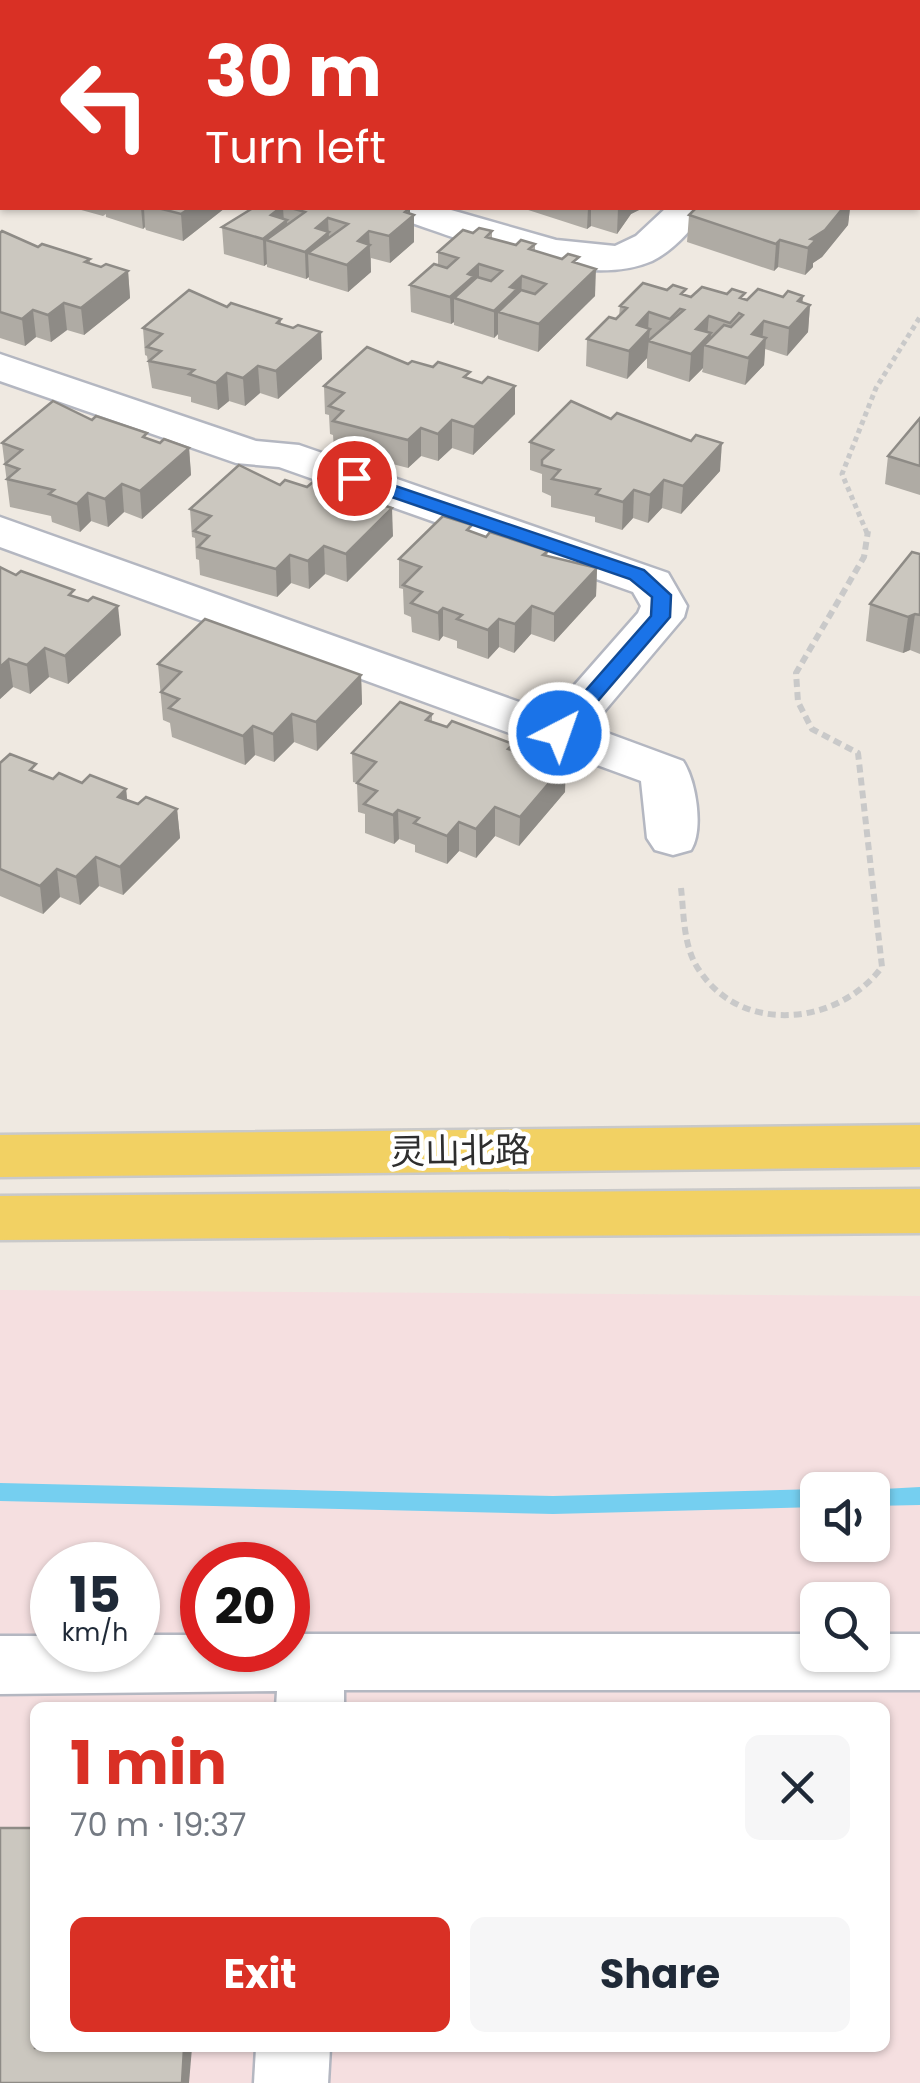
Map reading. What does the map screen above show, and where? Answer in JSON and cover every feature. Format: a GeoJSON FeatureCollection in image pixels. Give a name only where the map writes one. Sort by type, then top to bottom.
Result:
{"type":"FeatureCollection","features":[{"type":"Feature","properties":{"kind":"main road","name":"灵山北路"},"geometry":{"type":"LineString","coordinates":[[0,1156],[920,1146]]}},
{"type":"Feature","properties":{"kind":"main road","name":"灵山北路"},"geometry":{"type":"LineString","coordinates":[[0,1218],[920,1212]]}},
{"type":"Feature","properties":{"kind":"lane"},"geometry":{"type":"LineString","coordinates":[[414,210],[601,260],[640,252],[686,210]]}},
{"type":"Feature","properties":{"kind":"lane"},"geometry":{"type":"LineString","coordinates":[[0,367],[252,454],[284,454],[637,574],[662,595],[660,617],[559,733]]}},
{"type":"Feature","properties":{"kind":"lane"},"geometry":{"type":"LineString","coordinates":[[0,531],[665,772],[673,838]]}},
{"type":"Feature","properties":{"kind":"lane"},"geometry":{"type":"LineString","coordinates":[[0,1665],[311,1685],[920,1662]]}},
{"type":"Feature","properties":{"kind":"lane"},"geometry":{"type":"LineString","coordinates":[[292,2083],[293,2052]]}},
{"type":"Feature","properties":{"kind":"path"},"geometry":{"type":"LineString","coordinates":[[673,838],[692,951],[698,970],[714,988],[736,1002],[792,1015],[840,1007],[874,983],[883,950],[858,753],[812,729],[798,702],[796,673],[864,557],[868,530],[850,499],[842,474],[876,388],[920,318]]}},
{"type":"Feature","properties":{"kind":"shaded area"},"geometry":{"type":"Polygon","coordinates":[[[0,1290],[920,1296],[920,2083],[0,2083],[0,1290]]]}},
{"type":"Feature","properties":{"kind":"building"},"geometry":{"type":"Polygon","coordinates":[[[250,210],[277,210],[271,215],[287,220],[263,239],[222,227],[250,210]]]}},
{"type":"Feature","properties":{"kind":"building"},"geometry":{"type":"Polygon","coordinates":[[[298,210],[408,210],[405,212],[414,215],[389,236],[369,231],[358,241],[370,245],[347,265],[308,253],[348,224],[328,218],[316,228],[329,232],[305,252],[266,240],[305,212],[298,210]]]}},
{"type":"Feature","properties":{"kind":"building"},"geometry":{"type":"Polygon","coordinates":[[[694,210],[841,210],[825,230],[811,239],[816,240],[808,248],[780,240],[776,244],[689,215],[694,210]]]}},
{"type":"Feature","properties":{"kind":"building"},"geometry":{"type":"Polygon","coordinates":[[[479,228],[492,231],[486,237],[516,245],[521,240],[535,244],[529,249],[562,259],[568,254],[579,257],[573,262],[596,269],[539,324],[498,312],[521,290],[535,294],[546,284],[522,276],[510,287],[517,289],[494,311],[454,298],[477,277],[491,281],[502,271],[479,264],[468,274],[474,276],[450,297],[410,285],[434,264],[447,268],[458,258],[438,252],[463,230],[473,233],[479,228]]]}},
{"type":"Feature","properties":{"kind":"building"},"geometry":{"type":"Polygon","coordinates":[[[2,231],[38,247],[42,244],[90,259],[85,262],[128,271],[81,308],[64,303],[48,315],[33,310],[22,319],[0,312],[2,231]]]}},
{"type":"Feature","properties":{"kind":"building"},"geometry":{"type":"Polygon","coordinates":[[[643,283],[667,290],[673,285],[686,289],[681,294],[691,297],[702,287],[727,294],[732,289],[745,293],[740,298],[747,300],[758,289],[783,297],[788,291],[803,296],[798,301],[810,305],[789,328],[764,321],[752,334],[766,338],[748,358],[704,345],[724,325],[731,327],[743,315],[739,313],[730,323],[709,316],[696,329],[711,333],[691,354],[648,341],[684,310],[680,309],[670,319],[649,312],[637,325],[650,329],[629,351],[587,339],[609,317],[616,319],[627,308],[620,306],[643,283]]]}},
{"type":"Feature","properties":{"kind":"building"},"geometry":{"type":"Polygon","coordinates":[[[189,290],[227,307],[231,303],[281,319],[277,323],[321,332],[276,371],[258,366],[243,378],[227,373],[216,383],[189,374],[194,370],[149,361],[161,351],[147,347],[162,334],[143,328],[189,290]]]}},
{"type":"Feature","properties":{"kind":"building"},"geometry":{"type":"Polygon","coordinates":[[[367,347],[408,364],[412,361],[433,367],[438,362],[470,372],[464,377],[482,383],[488,377],[515,386],[474,427],[452,420],[438,434],[421,428],[408,440],[333,421],[343,411],[329,406],[344,393],[324,386],[367,347]]]}},
{"type":"Feature","properties":{"kind":"building"},"geometry":{"type":"Polygon","coordinates":[[[53,401],[92,420],[96,416],[147,433],[143,437],[160,443],[164,439],[189,448],[140,491],[122,484],[105,499],[88,493],[77,504],[49,494],[54,490],[7,479],[19,469],[5,464],[22,450],[2,443],[53,401]]]}},
{"type":"Feature","properties":{"kind":"building"},"geometry":{"type":"Polygon","coordinates":[[[571,401],[611,419],[617,413],[691,441],[696,435],[722,443],[683,486],[664,480],[650,495],[634,490],[623,502],[596,494],[600,489],[552,479],[560,470],[542,465],[542,460],[553,450],[530,442],[571,401]]]}},
{"type":"Feature","properties":{"kind":"building"},"geometry":{"type":"Polygon","coordinates":[[[920,418],[920,466],[888,456],[920,418]]]}},
{"type":"Feature","properties":{"kind":"building"},"geometry":{"type":"Polygon","coordinates":[[[239,465],[280,485],[285,480],[307,487],[313,482],[345,492],[339,498],[357,505],[364,499],[392,508],[346,554],[324,546],[308,561],[290,555],[276,569],[198,547],[209,536],[194,531],[211,516],[190,509],[239,465]]]}},
{"type":"Feature","properties":{"kind":"building"},"geometry":{"type":"Polygon","coordinates":[[[443,516],[472,525],[467,530],[486,537],[490,532],[548,551],[543,555],[597,568],[554,614],[532,606],[515,624],[499,619],[488,630],[457,619],[462,615],[443,608],[438,613],[411,603],[422,592],[403,585],[421,567],[399,559],[443,516]]]}},
{"type":"Feature","properties":{"kind":"building"},"geometry":{"type":"Polygon","coordinates":[[[912,552],[920,554],[920,615],[908,617],[870,604],[912,552]]]}},
{"type":"Feature","properties":{"kind":"building"},"geometry":{"type":"Polygon","coordinates":[[[0,567],[74,590],[69,595],[88,601],[93,597],[118,606],[65,656],[45,648],[27,665],[9,659],[0,667],[0,567]]]}},
{"type":"Feature","properties":{"kind":"building"},"geometry":{"type":"Polygon","coordinates":[[[205,619],[361,675],[316,722],[292,714],[273,734],[253,726],[243,736],[169,708],[179,699],[161,692],[181,672],[158,664],[205,619]]]}},
{"type":"Feature","properties":{"kind":"building"},"geometry":{"type":"Polygon","coordinates":[[[400,702],[432,714],[426,720],[447,727],[452,721],[513,744],[508,749],[532,757],[537,752],[566,763],[520,817],[495,807],[476,829],[459,822],[447,836],[414,823],[419,818],[398,810],[393,815],[364,804],[377,791],[357,783],[376,762],[352,753],[400,702]]]}},
{"type":"Feature","properties":{"kind":"building"},"geometry":{"type":"Polygon","coordinates":[[[10,754],[36,764],[30,770],[53,779],[59,773],[82,783],[90,775],[126,789],[118,797],[138,804],[146,797],[177,809],[120,867],[96,857],[76,877],[57,869],[40,886],[0,869],[0,763],[10,754]]]}},
{"type":"Feature","properties":{"kind":"building"},"geometry":{"type":"Polygon","coordinates":[[[0,1828],[30,1828],[30,2052],[184,2052],[182,2083],[0,2083],[0,1828]]]}},
{"type":"Feature","properties":{"kind":"waterway"},"geometry":{"type":"LineString","coordinates":[[0,1492],[553,1505],[800,1498]]}},
{"type":"Feature","properties":{"kind":"waterway"},"geometry":{"type":"LineString","coordinates":[[890,1497],[920,1496]]}},
{"type":"Feature","properties":{"kind":"route"},"geometry":{"type":"LineString","coordinates":[[354,478],[637,574],[662,595],[660,617],[559,733]]}}]}
